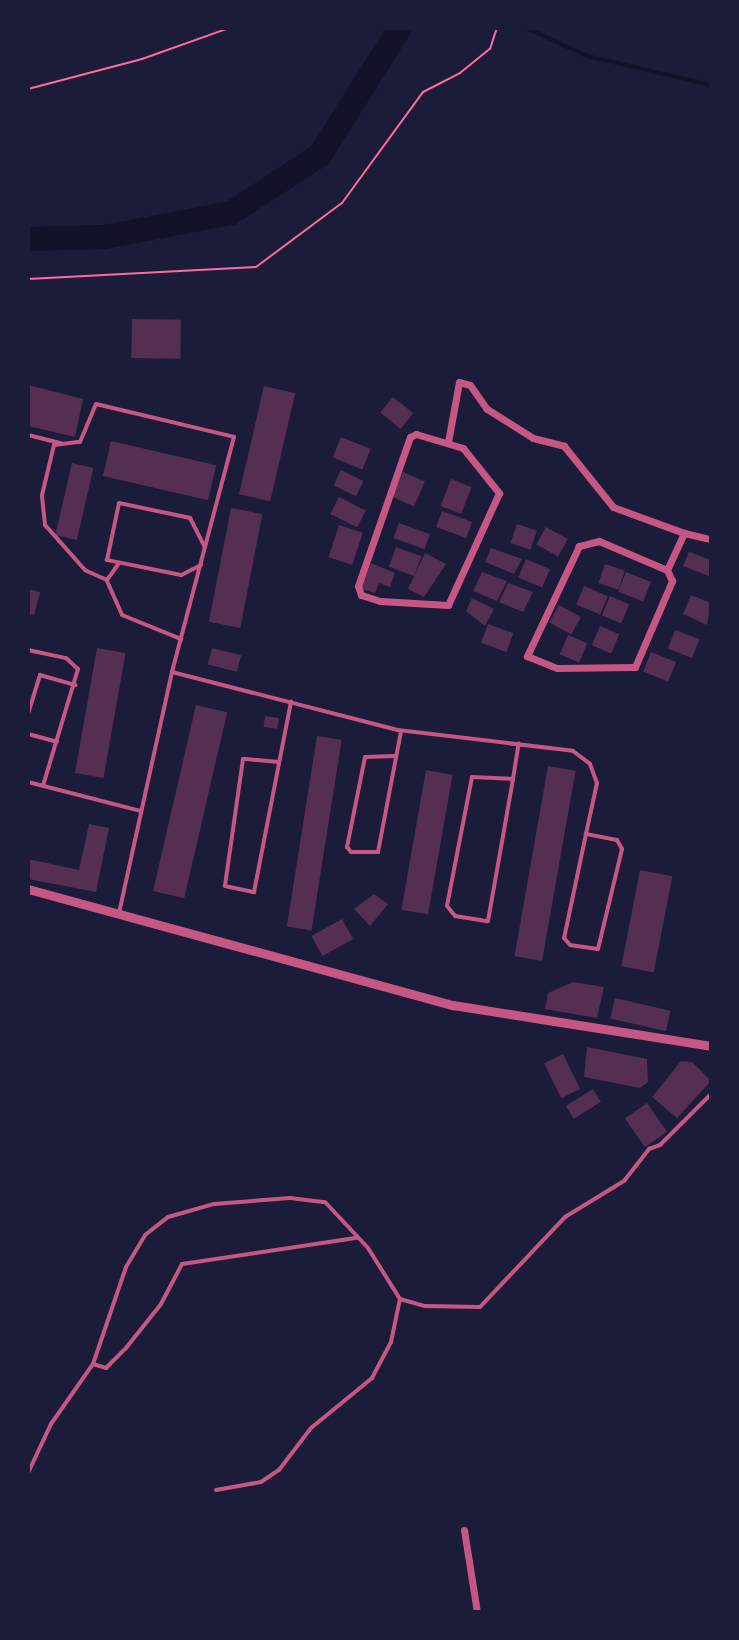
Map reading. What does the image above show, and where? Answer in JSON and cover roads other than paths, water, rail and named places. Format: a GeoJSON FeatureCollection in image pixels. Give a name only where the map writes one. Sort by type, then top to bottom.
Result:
{"type":"FeatureCollection","features":[{"type":"Feature","properties":{"kind":"street"},"geometry":{"type":"LineString","coordinates":[[448,442],[459,382],[470,385],[487,409],[533,438],[564,446],[613,507],[684,533],[711,539]]}},
{"type":"Feature","properties":{"kind":"street"},"geometry":{"type":"LineString","coordinates":[[410,437],[448,442],[463,448],[499,493],[448,605],[361,595],[358,586],[410,437]]}},
{"type":"Feature","properties":{"kind":"street"},"geometry":{"type":"LineString","coordinates":[[667,570],[599,541],[579,546],[527,656],[557,668],[635,667],[672,581],[667,570],[684,533]]}},
{"type":"Feature","properties":{"kind":"street"},"geometry":{"type":"LineString","coordinates":[[28,889],[453,1005],[711,1046]]}},
{"type":"Feature","properties":{"kind":"street"},"geometry":{"type":"LineString","coordinates":[[464,1530],[477,1612]]}},
{"type":"Feature","properties":{"kind":"lane"},"geometry":{"type":"LineString","coordinates":[[119,913],[172,672],[181,639],[201,565],[234,437],[96,404],[80,442],[54,445],[42,495],[45,525],[85,570],[107,580],[122,615],[181,639]]}},
{"type":"Feature","properties":{"kind":"lane"},"geometry":{"type":"LineString","coordinates":[[28,435],[63,444]]}},
{"type":"Feature","properties":{"kind":"lane"},"geometry":{"type":"LineString","coordinates":[[201,565],[181,575],[107,560],[119,503],[190,518],[205,547]]}},
{"type":"Feature","properties":{"kind":"lane"},"geometry":{"type":"LineString","coordinates":[[107,580],[119,563]]}},
{"type":"Feature","properties":{"kind":"lane"},"geometry":{"type":"LineString","coordinates":[[28,650],[73,662],[77,685],[43,786]]}},
{"type":"Feature","properties":{"kind":"lane"},"geometry":{"type":"LineString","coordinates":[[172,672],[401,730],[573,751],[590,764],[597,783],[586,834],[564,938],[570,945],[598,949],[622,849],[617,840],[586,834]]}},
{"type":"Feature","properties":{"kind":"lane"},"geometry":{"type":"LineString","coordinates":[[28,714],[40,675],[77,685]]}},
{"type":"Feature","properties":{"kind":"lane"},"geometry":{"type":"LineString","coordinates":[[279,762],[243,759],[225,886],[254,892],[291,702]]}},
{"type":"Feature","properties":{"kind":"lane"},"geometry":{"type":"LineString","coordinates":[[396,756],[370,753],[365,757],[347,847],[351,852],[378,852],[401,730]]}},
{"type":"Feature","properties":{"kind":"lane"},"geometry":{"type":"LineString","coordinates":[[28,734],[57,742]]}},
{"type":"Feature","properties":{"kind":"lane"},"geometry":{"type":"LineString","coordinates":[[513,779],[472,777],[447,906],[455,916],[488,921],[513,779],[519,743]]}},
{"type":"Feature","properties":{"kind":"lane"},"geometry":{"type":"LineString","coordinates":[[28,782],[141,811]]}},
{"type":"Feature","properties":{"kind":"lane"},"geometry":{"type":"LineString","coordinates":[[28,1473],[51,1424],[93,1364],[126,1267],[145,1235],[168,1217],[214,1204],[290,1198],[325,1202],[358,1237],[400,1299],[425,1306],[482,1307],[565,1217],[624,1181],[649,1149],[660,1145],[711,1094]]}},
{"type":"Feature","properties":{"kind":"lane"},"geometry":{"type":"LineString","coordinates":[[93,1364],[106,1368],[126,1348],[161,1304],[182,1264],[358,1237]]}},
{"type":"Feature","properties":{"kind":"lane"},"geometry":{"type":"LineString","coordinates":[[216,1490],[261,1482],[279,1470],[311,1428],[372,1378],[391,1342],[400,1299]]}},
{"type":"Feature","properties":{"kind":"waterway"},"geometry":{"type":"LineString","coordinates":[[28,239],[105,237],[231,213],[320,155],[400,28]]}},
{"type":"Feature","properties":{"kind":"waterway"},"geometry":{"type":"LineString","coordinates":[[527,28],[587,56],[711,85]]}}]}
